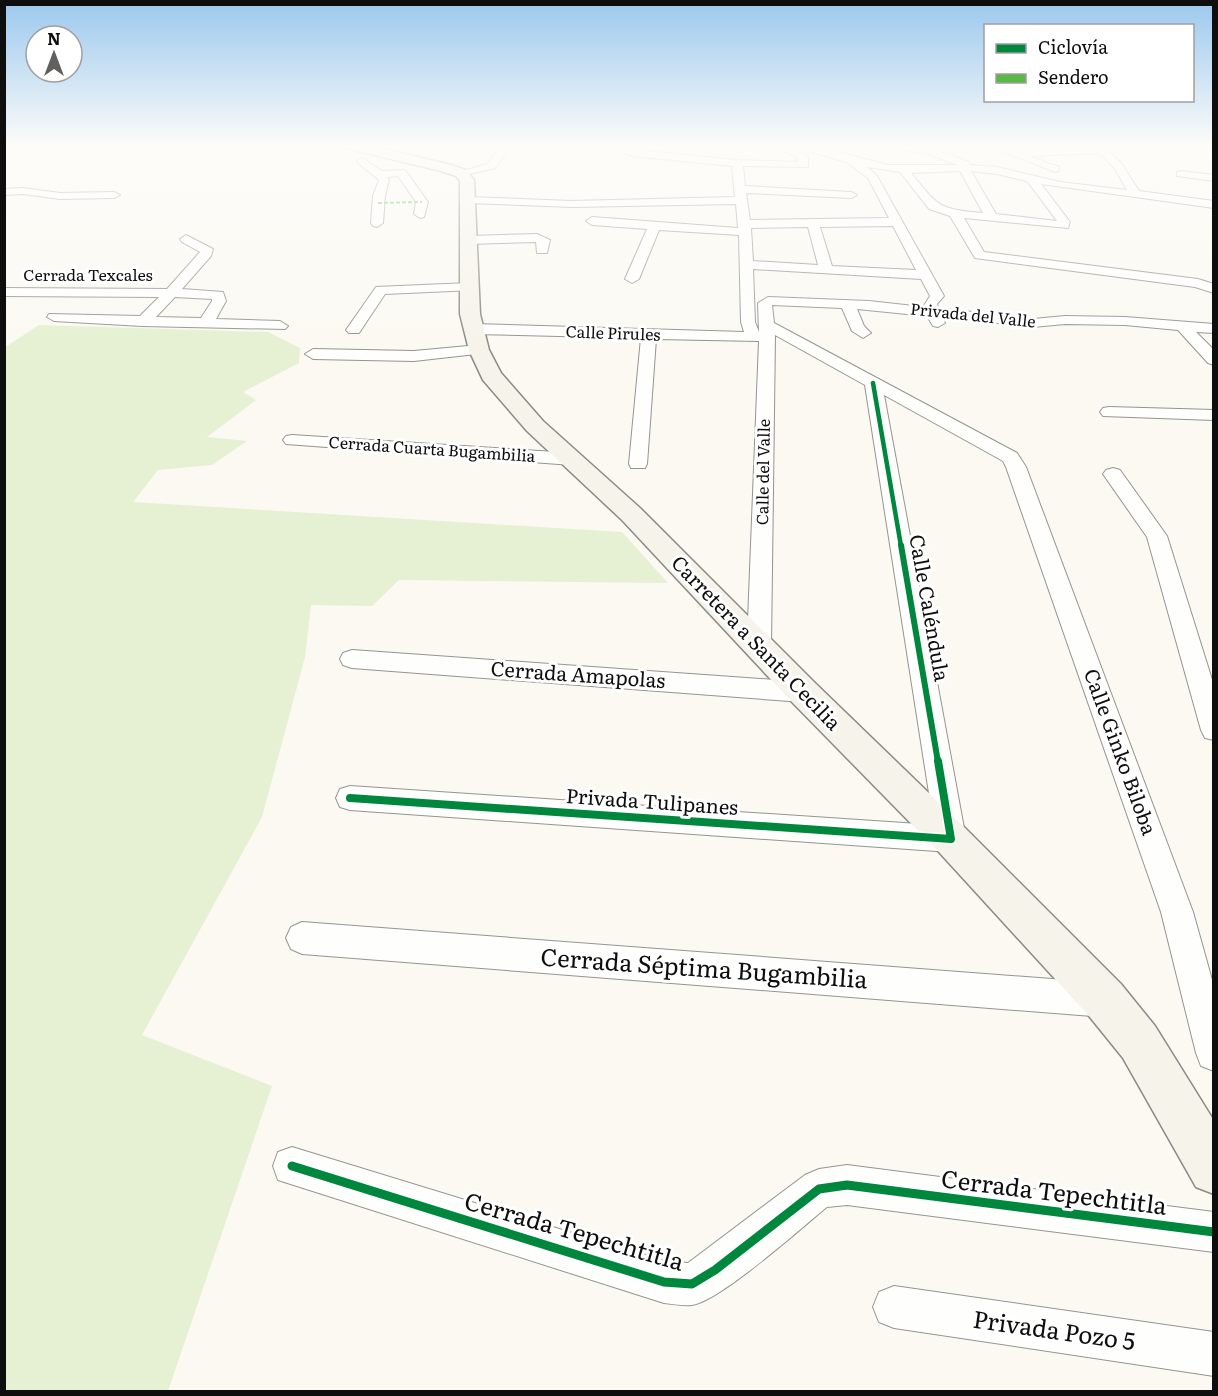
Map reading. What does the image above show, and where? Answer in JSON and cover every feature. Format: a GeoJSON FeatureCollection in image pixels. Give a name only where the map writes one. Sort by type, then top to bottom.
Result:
{"type":"FeatureCollection","features":[{"type":"Feature","properties":{"kind":"main road","name":"Carretera a Santa Cecilia"},"geometry":{"type":"LineString","coordinates":[[466,210],[469,240],[468,287],[477,339],[491,375],[535,426],[631,514],[803,692],[951,839],[1105,1000],[1139,1042],[1213,1168]]}},
{"type":"Feature","properties":{"kind":"street"},"geometry":{"type":"LineString","coordinates":[[377,223],[378,210]]}},
{"type":"Feature","properties":{"kind":"street"},"geometry":{"type":"LineString","coordinates":[[742,210],[748,322],[762,333],[873,383]]}},
{"type":"Feature","properties":{"kind":"street"},"geometry":{"type":"LineString","coordinates":[[889,210],[937,296],[930,304],[941,328]]}},
{"type":"Feature","properties":{"kind":"street"},"geometry":{"type":"LineString","coordinates":[[943,210],[956,214],[1064,225],[1055,210]]}},
{"type":"Feature","properties":{"kind":"street"},"geometry":{"type":"LineString","coordinates":[[988,210],[991,217]]}},
{"type":"Feature","properties":{"kind":"street"},"geometry":{"type":"LineString","coordinates":[[956,214],[980,255],[1198,283],[1214,290]]}},
{"type":"Feature","properties":{"kind":"street"},"geometry":{"type":"LineString","coordinates":[[592,221],[632,223],[654,227],[744,228],[813,223],[895,222]]}},
{"type":"Feature","properties":{"kind":"street"},"geometry":{"type":"LineString","coordinates":[[1023,222],[1056,265],[1096,284]]}},
{"type":"Feature","properties":{"kind":"street"},"geometry":{"type":"LineString","coordinates":[[813,223],[825,269]]}},
{"type":"Feature","properties":{"kind":"street"},"geometry":{"type":"LineString","coordinates":[[632,279],[654,227]]}},
{"type":"Feature","properties":{"kind":"street"},"geometry":{"type":"LineString","coordinates":[[469,240],[537,238],[544,240],[542,250]]}},
{"type":"Feature","properties":{"kind":"street","name":"Cerrada Texcales"},"geometry":{"type":"LineString","coordinates":[[142,322],[171,294],[206,253],[207,249],[186,239]]}},
{"type":"Feature","properties":{"kind":"street"},"geometry":{"type":"LineString","coordinates":[[746,265],[925,275]]}},
{"type":"Feature","properties":{"kind":"street"},"geometry":{"type":"LineString","coordinates":[[354,330],[381,290],[468,287]]}},
{"type":"Feature","properties":{"kind":"street","name":"Cerrada Texcales"},"geometry":{"type":"LineString","coordinates":[[4,292],[218,295],[219,301],[206,323]]}},
{"type":"Feature","properties":{"kind":"street","name":"Calle del Valle"},"geometry":{"type":"LineString","coordinates":[[759,646],[762,333],[765,303],[768,301]]}},
{"type":"Feature","properties":{"kind":"street","name":"Privada del Valle"},"geometry":{"type":"LineString","coordinates":[[768,301],[931,310],[1036,328],[1090,321],[1214,329]]}},
{"type":"Feature","properties":{"kind":"street"},"geometry":{"type":"LineString","coordinates":[[848,304],[857,328],[863,333]]}},
{"type":"Feature","properties":{"kind":"street"},"geometry":{"type":"LineString","coordinates":[[54,317],[280,326]]}},
{"type":"Feature","properties":{"kind":"street"},"geometry":{"type":"LineString","coordinates":[[1090,321],[1101,334]]}},
{"type":"Feature","properties":{"kind":"street"},"geometry":{"type":"LineString","coordinates":[[1182,327],[1214,360]]}},
{"type":"Feature","properties":{"kind":"street"},"geometry":{"type":"LineString","coordinates":[[638,464],[649,333]]}},
{"type":"Feature","properties":{"kind":"street","name":"Calle Pirules"},"geometry":{"type":"LineString","coordinates":[[313,354],[414,357],[477,339],[649,333],[762,333]]}},
{"type":"Feature","properties":{"kind":"street","name":"Calle Ginko Biloba"},"geometry":{"type":"LineString","coordinates":[[873,383],[1010,457],[1016,467],[1177,912],[1214,1053]]}},
{"type":"Feature","properties":{"kind":"street","name":"Calle Caléndula"},"geometry":{"type":"LineString","coordinates":[[873,383],[951,839]]}},
{"type":"Feature","properties":{"kind":"street"},"geometry":{"type":"LineString","coordinates":[[1109,411],[1214,415]]}},
{"type":"Feature","properties":{"kind":"street","name":"Cerrada Cuarta Bugambilia"},"geometry":{"type":"LineString","coordinates":[[292,440],[572,459]]}},
{"type":"Feature","properties":{"kind":"street"},"geometry":{"type":"LineString","coordinates":[[1113,474],[1157,536],[1214,730]]}},
{"type":"Feature","properties":{"kind":"street","name":"Cerrada Amapolas"},"geometry":{"type":"LineString","coordinates":[[352,659],[803,692]]}},
{"type":"Feature","properties":{"kind":"street","name":"Privada Tulipanes"},"geometry":{"type":"LineString","coordinates":[[350,798],[951,839]]}},
{"type":"Feature","properties":{"kind":"street","name":"Cerrada Séptima Bugambilia"},"geometry":{"type":"LineString","coordinates":[[302,938],[1105,1000]]}},
{"type":"Feature","properties":{"kind":"street","name":"Cerrada Tepechtitla"},"geometry":{"type":"LineString","coordinates":[[292,1166],[664,1282],[692,1284],[715,1270],[819,1189],[847,1185],[1214,1232]]}},
{"type":"Feature","properties":{"kind":"street","name":"Privada Pozo 5"},"geometry":{"type":"LineString","coordinates":[[894,1307],[1214,1354]]}},
{"type":"Feature","properties":{"kind":"green space"},"geometry":{"type":"Polygon","coordinates":[[[39,325],[268,332],[300,348],[299,363],[243,392],[256,400],[207,437],[247,441],[212,465],[158,470],[133,502],[622,532],[668,583],[399,580],[372,606],[311,605],[305,657],[262,817],[142,1035],[272,1086],[168,1391],[5,1391],[4,348],[39,325]]]}},
{"type":"Feature","properties":{"kind":"cycle path"},"geometry":{"type":"LineString","coordinates":[[350,798],[951,839],[873,383]]}},
{"type":"Feature","properties":{"kind":"cycle path"},"geometry":{"type":"LineString","coordinates":[[292,1166],[664,1282],[692,1284],[715,1270],[819,1189],[847,1185],[1214,1232]]}}]}
